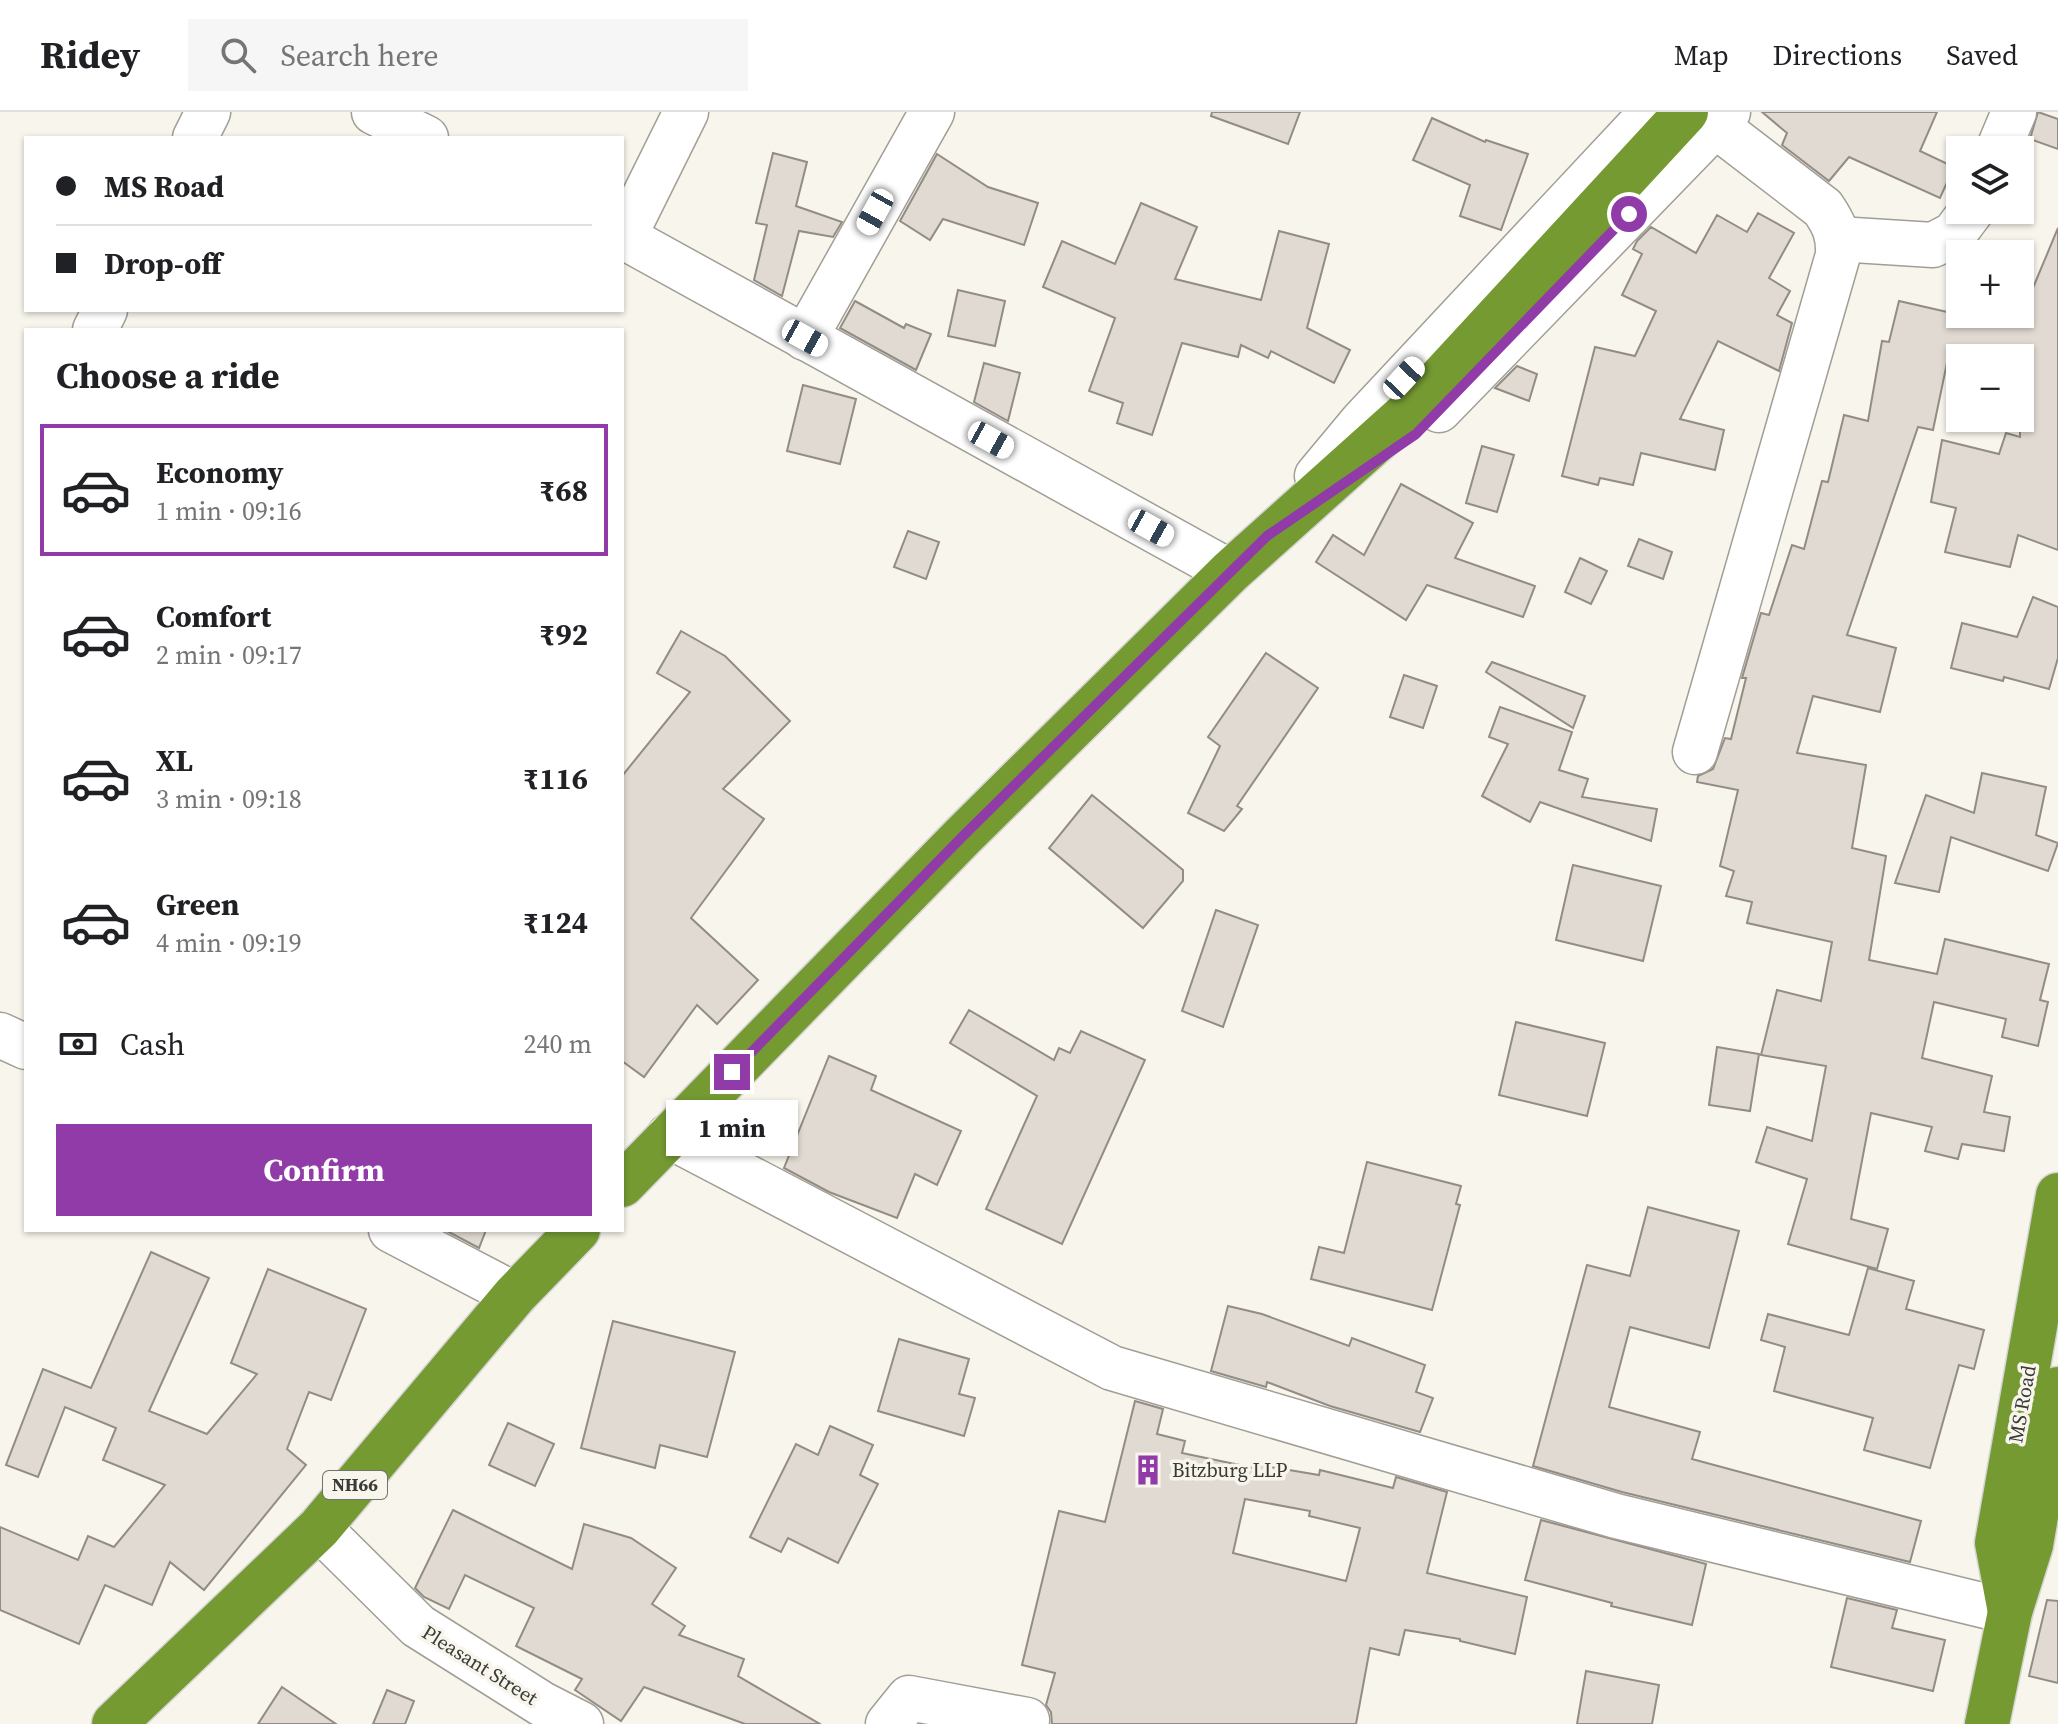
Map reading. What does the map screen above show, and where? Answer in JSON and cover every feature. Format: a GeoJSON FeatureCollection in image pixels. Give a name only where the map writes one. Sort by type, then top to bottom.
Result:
{"type":"FeatureCollection","features":[{"type":"Feature","properties":{"kind":"highway"},"geometry":{"type":"LineString","coordinates":[[624,1183],[963,836],[1230,572],[1414,407],[1709,116]]}},
{"type":"Feature","properties":{"kind":"highway","name":"MS Road"},"geometry":{"type":"LineString","coordinates":[[2010,1612],[1997,1543],[2058,1195]]}},
{"type":"Feature","properties":{"kind":"highway","name":"NH66"},"geometry":{"type":"LineString","coordinates":[[114,1724],[319,1528],[515,1295],[576,1232]]}},
{"type":"Feature","properties":{"kind":"highway","name":"MS Road"},"geometry":{"type":"LineString","coordinates":[[1987,1724],[2010,1612],[2031,1545],[2058,1389]]}},
{"type":"Feature","properties":{"kind":"street"},"geometry":{"type":"LineString","coordinates":[[196,136],[208,112]]}},
{"type":"Feature","properties":{"kind":"street"},"geometry":{"type":"LineString","coordinates":[[374,112],[422,136]]}},
{"type":"Feature","properties":{"kind":"street"},"geometry":{"type":"LineString","coordinates":[[624,234],[686,112]]}},
{"type":"Feature","properties":{"kind":"street"},"geometry":{"type":"LineString","coordinates":[[805,338],[932,112]]}},
{"type":"Feature","properties":{"kind":"street"},"geometry":{"type":"LineString","coordinates":[[1267,536],[1362,422],[1652,112]]}},
{"type":"Feature","properties":{"kind":"street"},"geometry":{"type":"LineString","coordinates":[[2004,136],[2014,112]]}},
{"type":"Feature","properties":{"kind":"street"},"geometry":{"type":"LineString","coordinates":[[1267,536],[1416,434],[1709,116],[1823,208],[1833,222],[1838,239],[1835,271],[1695,752]]}},
{"type":"Feature","properties":{"kind":"street"},"geometry":{"type":"LineString","coordinates":[[1838,239],[1933,245],[1954,234],[1962,224]]}},
{"type":"Feature","properties":{"kind":"street"},"geometry":{"type":"LineString","coordinates":[[624,237],[1230,572]]}},
{"type":"Feature","properties":{"kind":"street"},"geometry":{"type":"LineString","coordinates":[[0,1035],[24,1046]]}},
{"type":"Feature","properties":{"kind":"street"},"geometry":{"type":"LineString","coordinates":[[669,1136],[1112,1368],[1616,1516],[2010,1612]]}},
{"type":"Feature","properties":{"kind":"street"},"geometry":{"type":"LineString","coordinates":[[395,1232],[515,1295]]}},
{"type":"Feature","properties":{"kind":"street","name":"Pleasant Street"},"geometry":{"type":"LineString","coordinates":[[319,1528],[418,1626],[536,1714],[581,1724]]}},
{"type":"Feature","properties":{"kind":"street"},"geometry":{"type":"LineString","coordinates":[[888,1724],[909,1698],[1027,1720]]}},
{"type":"Feature","properties":{"kind":"building"},"geometry":{"type":"Polygon","coordinates":[[[1212,112],[1300,112],[1288,144],[1211,116],[1212,112]]]}},
{"type":"Feature","properties":{"kind":"building"},"geometry":{"type":"Polygon","coordinates":[[[1762,112],[1937,112],[1920,151],[1946,163],[1946,185],[1940,198],[1849,157],[1829,181],[1782,145],[1787,133],[1762,112]]]}},
{"type":"Feature","properties":{"kind":"building"},"geometry":{"type":"Polygon","coordinates":[[[2038,112],[2058,119],[2058,149],[2034,140],[2034,136],[2031,136],[2038,112]]]}},
{"type":"Feature","properties":{"kind":"building"},"geometry":{"type":"Polygon","coordinates":[[[1432,118],[1485,142],[1528,154],[1501,230],[1460,216],[1470,185],[1413,160],[1432,118]]]}},
{"type":"Feature","properties":{"kind":"building"},"geometry":{"type":"Polygon","coordinates":[[[773,153],[807,162],[796,206],[842,222],[833,237],[799,231],[782,296],[754,280],[767,225],[756,223],[773,153]]]}},
{"type":"Feature","properties":{"kind":"building"},"geometry":{"type":"Polygon","coordinates":[[[937,154],[988,187],[1038,203],[1024,245],[943,219],[930,240],[900,221],[937,154]]]}},
{"type":"Feature","properties":{"kind":"building"},"geometry":{"type":"Polygon","coordinates":[[[1141,203],[1197,227],[1175,279],[1261,300],[1279,231],[1329,244],[1307,328],[1350,350],[1334,383],[1271,351],[1268,358],[1241,345],[1238,357],[1182,343],[1152,435],[1117,423],[1123,403],[1089,391],[1115,318],[1043,287],[1062,241],[1115,264],[1141,203]]]}},
{"type":"Feature","properties":{"kind":"building"},"geometry":{"type":"Polygon","coordinates":[[[1758,213],[1794,233],[1769,278],[1790,291],[1777,315],[1792,323],[1779,371],[1718,341],[1680,419],[1724,430],[1715,470],[1641,453],[1633,485],[1600,478],[1598,485],[1562,476],[1595,347],[1635,356],[1656,311],[1622,295],[1642,254],[1633,249],[1637,241],[1651,227],[1696,253],[1717,215],[1747,232],[1758,213]]]}},
{"type":"Feature","properties":{"kind":"building"},"geometry":{"type":"Polygon","coordinates":[[[2058,228],[2058,550],[2018,535],[2010,567],[1945,552],[1956,508],[1931,502],[1942,440],[1999,454],[2006,433],[2020,437],[2020,432],[2034,432],[2034,344],[1946,344],[1946,368],[1933,430],[1918,427],[1847,635],[1896,648],[1880,712],[1813,696],[1797,753],[1866,765],[1852,848],[1886,856],[1869,960],[1937,974],[1945,939],[2049,964],[2040,1000],[2048,1002],[2038,1046],[2002,1037],[2006,1019],[1934,1002],[1922,1058],[1992,1076],[1984,1112],[2010,1117],[2004,1151],[1962,1144],[1958,1159],[1925,1151],[1932,1127],[1871,1113],[1851,1219],[1888,1229],[1877,1269],[1788,1244],[1807,1179],[1756,1162],[1767,1127],[1812,1141],[1826,1066],[1761,1055],[1777,990],[1821,1001],[1832,942],[1747,923],[1752,902],[1726,896],[1734,871],[1720,866],[1738,790],[1697,782],[1698,776],[1713,769],[1725,738],[1731,739],[1746,678],[1742,678],[1761,613],[1769,615],[1792,545],[1804,549],[1822,481],[1828,482],[1844,415],[1868,421],[1882,341],[1889,342],[1899,301],[1946,312],[1946,328],[2034,328],[2034,285],[2058,228]]]}},
{"type":"Feature","properties":{"kind":"building"},"geometry":{"type":"Polygon","coordinates":[[[958,290],[1005,301],[995,346],[948,336],[958,290]]]}},
{"type":"Feature","properties":{"kind":"building"},"geometry":{"type":"Polygon","coordinates":[[[855,301],[904,328],[906,324],[931,334],[916,370],[840,328],[855,301]]]}},
{"type":"Feature","properties":{"kind":"building"},"geometry":{"type":"Polygon","coordinates":[[[984,363],[1020,373],[1008,421],[974,402],[984,363]]]}},
{"type":"Feature","properties":{"kind":"building"},"geometry":{"type":"Polygon","coordinates":[[[1517,366],[1537,374],[1529,401],[1495,388],[1517,366]]]}},
{"type":"Feature","properties":{"kind":"building"},"geometry":{"type":"Polygon","coordinates":[[[803,385],[856,399],[840,464],[787,451],[803,385]]]}},
{"type":"Feature","properties":{"kind":"building"},"geometry":{"type":"Polygon","coordinates":[[[1482,446],[1514,455],[1497,512],[1466,503],[1482,446]]]}},
{"type":"Feature","properties":{"kind":"building"},"geometry":{"type":"Polygon","coordinates":[[[1401,484],[1473,523],[1455,558],[1535,586],[1523,617],[1427,585],[1406,620],[1316,562],[1333,535],[1364,555],[1401,484]]]}},
{"type":"Feature","properties":{"kind":"building"},"geometry":{"type":"Polygon","coordinates":[[[908,531],[939,542],[926,579],[894,567],[908,531]]]}},
{"type":"Feature","properties":{"kind":"building"},"geometry":{"type":"Polygon","coordinates":[[[1639,539],[1672,552],[1663,579],[1628,566],[1639,539]]]}},
{"type":"Feature","properties":{"kind":"building"},"geometry":{"type":"Polygon","coordinates":[[[1580,558],[1607,571],[1591,604],[1565,592],[1580,558]]]}},
{"type":"Feature","properties":{"kind":"building"},"geometry":{"type":"Polygon","coordinates":[[[2033,597],[2058,607],[2058,658],[2049,689],[1951,668],[1962,623],[2017,637],[2033,597]]]}},
{"type":"Feature","properties":{"kind":"building"},"geometry":{"type":"Polygon","coordinates":[[[681,631],[725,656],[790,721],[723,789],[764,819],[691,918],[758,980],[717,1024],[697,1005],[644,1077],[624,1062],[624,774],[690,692],[657,673],[681,631]]]}},
{"type":"Feature","properties":{"kind":"building"},"geometry":{"type":"Polygon","coordinates":[[[1266,653],[1318,688],[1237,806],[1242,809],[1224,831],[1188,813],[1220,746],[1208,737],[1266,653]]]}},
{"type":"Feature","properties":{"kind":"building"},"geometry":{"type":"Polygon","coordinates":[[[1492,662],[1585,696],[1573,728],[1486,672],[1492,662]]]}},
{"type":"Feature","properties":{"kind":"building"},"geometry":{"type":"Polygon","coordinates":[[[1404,675],[1437,686],[1423,728],[1390,717],[1404,675]]]}},
{"type":"Feature","properties":{"kind":"building"},"geometry":{"type":"Polygon","coordinates":[[[1500,707],[1572,732],[1559,770],[1588,779],[1582,797],[1657,809],[1651,841],[1540,802],[1530,822],[1482,796],[1508,744],[1489,737],[1500,707]]]}},
{"type":"Feature","properties":{"kind":"building"},"geometry":{"type":"Polygon","coordinates":[[[1982,773],[2046,787],[2036,835],[2058,843],[2048,871],[1951,837],[1939,892],[1895,883],[1926,795],[1974,813],[1982,773]]]}},
{"type":"Feature","properties":{"kind":"building"},"geometry":{"type":"Polygon","coordinates":[[[1092,795],[1183,870],[1183,881],[1143,928],[1049,848],[1092,795]]]}},
{"type":"Feature","properties":{"kind":"building"},"geometry":{"type":"Polygon","coordinates":[[[1573,865],[1661,886],[1643,961],[1556,940],[1573,865]]]}},
{"type":"Feature","properties":{"kind":"building"},"geometry":{"type":"Polygon","coordinates":[[[1216,910],[1258,925],[1223,1027],[1182,1011],[1216,910]]]}},
{"type":"Feature","properties":{"kind":"building"},"geometry":{"type":"Polygon","coordinates":[[[969,1010],[1054,1060],[1059,1048],[1070,1053],[1081,1031],[1145,1060],[1062,1244],[986,1209],[1037,1096],[950,1043],[969,1010]]]}},
{"type":"Feature","properties":{"kind":"building"},"geometry":{"type":"Polygon","coordinates":[[[1516,1022],[1605,1043],[1587,1116],[1499,1095],[1516,1022]]]}},
{"type":"Feature","properties":{"kind":"building"},"geometry":{"type":"Polygon","coordinates":[[[1717,1047],[1759,1054],[1750,1111],[1709,1105],[1717,1047]]]}},
{"type":"Feature","properties":{"kind":"building"},"geometry":{"type":"Polygon","coordinates":[[[829,1056],[876,1076],[871,1090],[961,1131],[937,1185],[915,1174],[897,1218],[829,1192],[784,1168],[829,1056]]]}},
{"type":"Feature","properties":{"kind":"building"},"geometry":{"type":"Polygon","coordinates":[[[1367,1162],[1461,1186],[1456,1204],[1460,1205],[1432,1310],[1311,1279],[1319,1247],[1344,1253],[1367,1162]]]}},
{"type":"Feature","properties":{"kind":"building"},"geometry":{"type":"Polygon","coordinates":[[[1648,1207],[1739,1231],[1709,1348],[1630,1327],[1609,1407],[1700,1432],[1692,1459],[1921,1521],[1910,1562],[1622,1492],[1533,1466],[1587,1265],[1630,1276],[1648,1207]]]}},
{"type":"Feature","properties":{"kind":"building"},"geometry":{"type":"Polygon","coordinates":[[[449,1232],[485,1232],[479,1248],[449,1232]]]}},
{"type":"Feature","properties":{"kind":"building"},"geometry":{"type":"Polygon","coordinates":[[[151,1252],[209,1278],[149,1411],[207,1434],[257,1374],[231,1363],[268,1269],[366,1309],[331,1400],[309,1392],[287,1449],[306,1465],[204,1590],[170,1562],[152,1605],[105,1585],[79,1644],[0,1610],[0,1527],[78,1560],[88,1536],[114,1547],[165,1485],[103,1460],[116,1428],[65,1407],[38,1477],[6,1465],[43,1369],[91,1388],[151,1252]]]}},
{"type":"Feature","properties":{"kind":"building"},"geometry":{"type":"Polygon","coordinates":[[[1868,1268],[1914,1281],[1906,1309],[1984,1330],[1974,1369],[1959,1365],[1930,1468],[1864,1450],[1873,1418],[1774,1391],[1785,1347],[1761,1340],[1768,1314],[1849,1335],[1868,1268]]]}},
{"type":"Feature","properties":{"kind":"building"},"geometry":{"type":"Polygon","coordinates":[[[1228,1306],[1262,1314],[1349,1346],[1352,1338],[1425,1365],[1416,1392],[1433,1398],[1420,1432],[1330,1406],[1267,1382],[1266,1387],[1211,1371],[1228,1306]]]}},
{"type":"Feature","properties":{"kind":"building"},"geometry":{"type":"Polygon","coordinates":[[[613,1321],[735,1352],[707,1457],[660,1445],[655,1468],[581,1448],[613,1321]]]}},
{"type":"Feature","properties":{"kind":"building"},"geometry":{"type":"Polygon","coordinates":[[[899,1339],[969,1359],[959,1394],[975,1398],[964,1436],[878,1411],[899,1339]]]}},
{"type":"Feature","properties":{"kind":"building"},"geometry":{"type":"Polygon","coordinates":[[[1135,1401],[1163,1409],[1157,1434],[1185,1441],[1182,1453],[1259,1469],[1260,1465],[1319,1475],[1320,1470],[1393,1488],[1396,1477],[1447,1492],[1427,1573],[1527,1597],[1515,1654],[1460,1639],[1405,1630],[1399,1655],[1370,1648],[1356,1724],[1052,1724],[1051,1712],[1046,1705],[1055,1673],[1022,1665],[1059,1511],[1105,1522],[1135,1401]],[[1245,1499],[1233,1553],[1346,1581],[1360,1528],[1309,1516],[1310,1511],[1245,1499]]]}},
{"type":"Feature","properties":{"kind":"building"},"geometry":{"type":"Polygon","coordinates":[[[508,1423],[554,1444],[535,1486],[489,1465],[508,1423]]]}},
{"type":"Feature","properties":{"kind":"building"},"geometry":{"type":"Polygon","coordinates":[[[830,1426],[873,1445],[860,1475],[878,1484],[838,1563],[788,1538],[781,1552],[750,1537],[796,1444],[818,1455],[830,1426]]]}},
{"type":"Feature","properties":{"kind":"building"},"geometry":{"type":"Polygon","coordinates":[[[453,1510],[572,1569],[584,1524],[631,1538],[676,1568],[652,1604],[685,1626],[679,1635],[744,1659],[738,1676],[820,1724],[745,1724],[644,1687],[621,1721],[575,1690],[582,1679],[516,1646],[534,1608],[465,1575],[449,1609],[424,1597],[415,1588],[453,1510]]]}},
{"type":"Feature","properties":{"kind":"building"},"geometry":{"type":"Polygon","coordinates":[[[1541,1520],[1706,1564],[1692,1625],[1611,1606],[1612,1603],[1525,1580],[1541,1520]]]}},
{"type":"Feature","properties":{"kind":"building"},"geometry":{"type":"Polygon","coordinates":[[[1847,1598],[1897,1610],[1892,1628],[1945,1640],[1933,1691],[1831,1667],[1847,1598]]]}},
{"type":"Feature","properties":{"kind":"building"},"geometry":{"type":"Polygon","coordinates":[[[2047,1600],[2058,1601],[2058,1683],[2029,1676],[2047,1600]]]}},
{"type":"Feature","properties":{"kind":"building"},"geometry":{"type":"Polygon","coordinates":[[[1586,1671],[1659,1685],[1652,1724],[1577,1724],[1586,1671]]]}},
{"type":"Feature","properties":{"kind":"building"},"geometry":{"type":"Polygon","coordinates":[[[282,1687],[336,1724],[258,1724],[282,1687]]]}},
{"type":"Feature","properties":{"kind":"building"},"geometry":{"type":"Polygon","coordinates":[[[387,1690],[414,1701],[405,1724],[373,1724],[387,1690]]]}},
{"type":"Feature","properties":{"kind":"place","name":"Bitzburg LLP"},"geometry":{"type":"Point","coordinates":[1148,1470]}},
{"type":"Feature","properties":{"kind":"route"},"geometry":{"type":"LineString","coordinates":[[732,1072],[963,836],[1267,536],[1416,434],[1629,214]]}}]}
